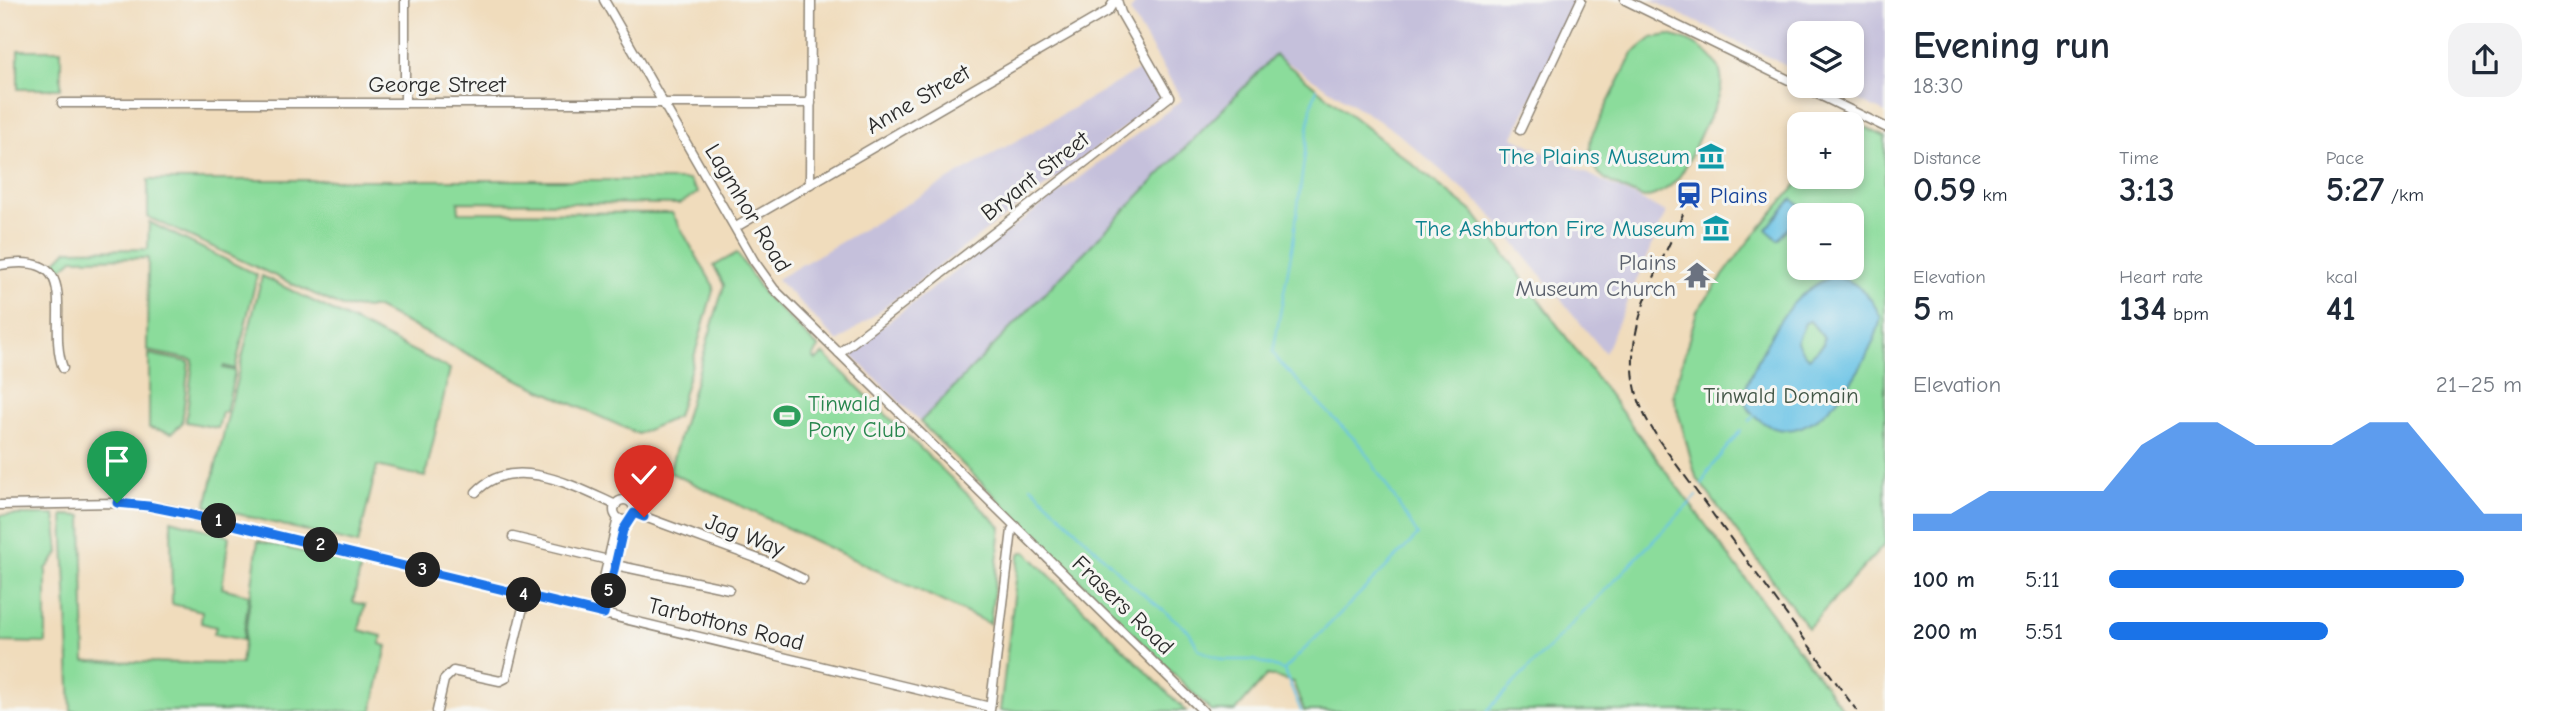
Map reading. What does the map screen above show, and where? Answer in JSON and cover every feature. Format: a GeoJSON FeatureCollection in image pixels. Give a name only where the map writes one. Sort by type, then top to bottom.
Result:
{"type":"FeatureCollection","features":[{"type":"Feature","properties":{"kind":"street"},"geometry":{"type":"LineString","coordinates":[[405,0],[405,103]]}},
{"type":"Feature","properties":{"kind":"street","name":"Lagmhor Road"},"geometry":{"type":"LineString","coordinates":[[604,0],[754,261],[774,289],[1015,526]]}},
{"type":"Feature","properties":{"kind":"street"},"geometry":{"type":"LineString","coordinates":[[810,184],[811,0]]}},
{"type":"Feature","properties":{"kind":"street","name":"Anne Street"},"geometry":{"type":"LineString","coordinates":[[736,227],[1108,11],[1116,0]]}},
{"type":"Feature","properties":{"kind":"street","name":"Bryant Street"},"geometry":{"type":"LineString","coordinates":[[838,353],[1169,97],[1116,0]]}},
{"type":"Feature","properties":{"kind":"street"},"geometry":{"type":"LineString","coordinates":[[1520,130],[1581,0]]}},
{"type":"Feature","properties":{"kind":"street"},"geometry":{"type":"LineString","coordinates":[[1625,0],[1787,79]]}},
{"type":"Feature","properties":{"kind":"street"},"geometry":{"type":"LineString","coordinates":[[1826,98],[1885,127]]}},
{"type":"Feature","properties":{"kind":"street","name":"George Street"},"geometry":{"type":"LineString","coordinates":[[62,103],[811,103]]}},
{"type":"Feature","properties":{"kind":"street"},"geometry":{"type":"LineString","coordinates":[[0,265],[34,263],[46,269],[54,278],[58,295],[58,353],[63,368]]}},
{"type":"Feature","properties":{"kind":"street"},"geometry":{"type":"LineString","coordinates":[[476,492],[491,480],[505,476],[537,474],[569,484],[616,505]]}},
{"type":"Feature","properties":{"kind":"street"},"geometry":{"type":"LineString","coordinates":[[600,613],[612,562],[618,519],[614,512],[619,502],[628,501],[634,509],[623,530],[612,562]]}},
{"type":"Feature","properties":{"kind":"street","name":"Tarbottons Road"},"geometry":{"type":"LineString","coordinates":[[0,505],[117,503],[158,507],[990,709]]}},
{"type":"Feature","properties":{"kind":"street"},"geometry":{"type":"LineString","coordinates":[[618,519],[631,516]]}},
{"type":"Feature","properties":{"kind":"street","name":"Jag Way"},"geometry":{"type":"LineString","coordinates":[[631,516],[775,565],[803,579]]}},
{"type":"Feature","properties":{"kind":"street"},"geometry":{"type":"LineString","coordinates":[[990,709],[1012,530],[1015,526]]}},
{"type":"Feature","properties":{"kind":"street","name":"Frasers Road"},"geometry":{"type":"LineString","coordinates":[[1015,526],[1203,711]]}},
{"type":"Feature","properties":{"kind":"street"},"geometry":{"type":"LineString","coordinates":[[513,537],[729,589]]}},
{"type":"Feature","properties":{"kind":"street"},"geometry":{"type":"LineString","coordinates":[[437,711],[444,680],[453,671],[499,681],[506,678],[526,595]]}},
{"type":"Feature","properties":{"kind":"shaded area"},"geometry":{"type":"Polygon","coordinates":[[[1138,0],[1578,0],[1513,137],[1666,212],[1605,353],[1487,210],[1395,131],[1275,55],[920,422],[848,352],[1182,100],[1130,11],[1138,0]]]}},
{"type":"Feature","properties":{"kind":"shaded area"},"geometry":{"type":"Polygon","coordinates":[[[1651,0],[1885,0],[1885,113],[1853,98],[1864,98],[1864,21],[1787,21],[1787,66],[1651,0]]]}},
{"type":"Feature","properties":{"kind":"shaded area"},"geometry":{"type":"Polygon","coordinates":[[[1144,67],[1163,98],[838,342],[777,279],[1144,67]]]}},
{"type":"Feature","properties":{"kind":"green space"},"geometry":{"type":"Polygon","coordinates":[[[1668,35],[1689,42],[1708,53],[1719,70],[1720,92],[1682,173],[1667,188],[1645,198],[1611,183],[1599,173],[1590,155],[1591,137],[1633,53],[1652,38],[1668,35]]]}},
{"type":"Feature","properties":{"kind":"green space"},"geometry":{"type":"Polygon","coordinates":[[[18,50],[61,50],[61,89],[18,89],[18,50]]]}},
{"type":"Feature","properties":{"kind":"green space"},"geometry":{"type":"Polygon","coordinates":[[[1275,55],[1474,213],[1844,711],[1304,711],[1293,682],[1267,675],[1236,711],[1211,711],[920,422],[1275,55]]]}},
{"type":"Feature","properties":{"kind":"green space","name":"Tinwald Domain"},"geometry":{"type":"Polygon","coordinates":[[[1864,128],[1885,137],[1885,544],[1808,628],[1696,477],[1673,394],[1697,311],[1748,242],[1793,189],[1864,189],[1864,128]]]}},
{"type":"Feature","properties":{"kind":"green space"},"geometry":{"type":"Polygon","coordinates":[[[148,180],[689,180],[698,193],[679,204],[458,202],[459,212],[672,213],[714,287],[677,417],[638,434],[517,379],[377,308],[342,307],[148,217],[148,180]]]}},
{"type":"Feature","properties":{"kind":"green space"},"geometry":{"type":"Polygon","coordinates":[[[149,222],[257,275],[235,369],[223,368],[235,371],[226,412],[222,412],[218,428],[186,422],[193,360],[147,351],[148,258],[73,259],[58,272],[52,265],[67,250],[148,249],[149,222]]]}},
{"type":"Feature","properties":{"kind":"green space","name":"Tinwald Pony Club"},"geometry":{"type":"Polygon","coordinates":[[[737,253],[764,294],[819,348],[813,357],[816,360],[824,354],[1001,527],[990,624],[669,472],[724,285],[714,266],[737,253]]]}},
{"type":"Feature","properties":{"kind":"green space"},"geometry":{"type":"Polygon","coordinates":[[[262,276],[450,369],[425,477],[377,466],[358,544],[206,506],[262,276]]]}},
{"type":"Feature","properties":{"kind":"green space"},"geometry":{"type":"Polygon","coordinates":[[[149,354],[189,362],[182,423],[172,433],[149,428],[149,354]]]}},
{"type":"Feature","properties":{"kind":"green space"},"geometry":{"type":"Polygon","coordinates":[[[0,515],[55,515],[59,553],[46,569],[46,643],[0,642],[0,515]]]}},
{"type":"Feature","properties":{"kind":"green space"},"geometry":{"type":"Polygon","coordinates":[[[63,515],[82,516],[85,661],[241,664],[258,541],[361,566],[353,602],[365,605],[359,630],[382,636],[380,644],[387,646],[372,711],[71,711],[63,515]]]}},
{"type":"Feature","properties":{"kind":"green space"},"geometry":{"type":"Polygon","coordinates":[[[171,520],[229,536],[222,588],[249,595],[243,640],[214,634],[216,627],[201,623],[202,611],[172,604],[171,520]]]}},
{"type":"Feature","properties":{"kind":"green space"},"geometry":{"type":"Polygon","coordinates":[[[1026,552],[1186,711],[1000,711],[1019,555],[1026,552]]]}},
{"type":"Feature","properties":{"kind":"water"},"geometry":{"type":"Polygon","coordinates":[[[1787,205],[1787,229],[1778,240],[1766,229],[1787,205]]]}},
{"type":"Feature","properties":{"kind":"water"},"geometry":{"type":"Polygon","coordinates":[[[1824,280],[1848,281],[1862,289],[1881,318],[1866,357],[1837,400],[1819,417],[1800,427],[1781,429],[1761,421],[1752,413],[1746,402],[1746,389],[1772,334],[1792,305],[1809,289],[1824,280]],[[1810,321],[1805,323],[1797,342],[1803,353],[1809,358],[1823,345],[1824,338],[1810,321]]]}},
{"type":"Feature","properties":{"kind":"waterway"},"geometry":{"type":"LineString","coordinates":[[1301,711],[1284,670],[1418,535],[1362,447],[1279,362],[1273,352],[1293,243],[1311,108],[1317,88]]}},
{"type":"Feature","properties":{"kind":"waterway"},"geometry":{"type":"LineString","coordinates":[[1749,421],[1754,416]]}},
{"type":"Feature","properties":{"kind":"waterway"},"geometry":{"type":"LineString","coordinates":[[1702,485],[1708,471],[1741,430]]}},
{"type":"Feature","properties":{"kind":"waterway"},"geometry":{"type":"LineString","coordinates":[[1031,486],[1132,585],[1189,631],[1199,650],[1223,660],[1254,660],[1283,670]]}},
{"type":"Feature","properties":{"kind":"waterway"},"geometry":{"type":"LineString","coordinates":[[1487,711],[1697,496]]}},
{"type":"Feature","properties":{"kind":"railway"},"geometry":{"type":"LineString","coordinates":[[1683,214],[1651,284],[1636,334],[1633,359],[1635,384],[1642,409],[1660,442],[1857,711]]}},
{"type":"Feature","properties":{"kind":"place","name":"The Plains Museum"},"geometry":{"type":"Point","coordinates":[1711,156]}},
{"type":"Feature","properties":{"kind":"place","name":"Plains"},"geometry":{"type":"Point","coordinates":[1689,195]}},
{"type":"Feature","properties":{"kind":"place","name":"The Ashburton Fire Museum"},"geometry":{"type":"Point","coordinates":[1716,228]}},
{"type":"Feature","properties":{"kind":"place","name":"Plains Museum Church"},"geometry":{"type":"Point","coordinates":[1697,275]}},
{"type":"Feature","properties":{"kind":"place","name":"Tinwald Pony Club"},"geometry":{"type":"Point","coordinates":[787,416]}},
{"type":"Feature","properties":{"kind":"route"},"geometry":{"type":"LineString","coordinates":[[117,503],[168,509],[604,614],[623,530],[634,513],[644,517]]}}]}
